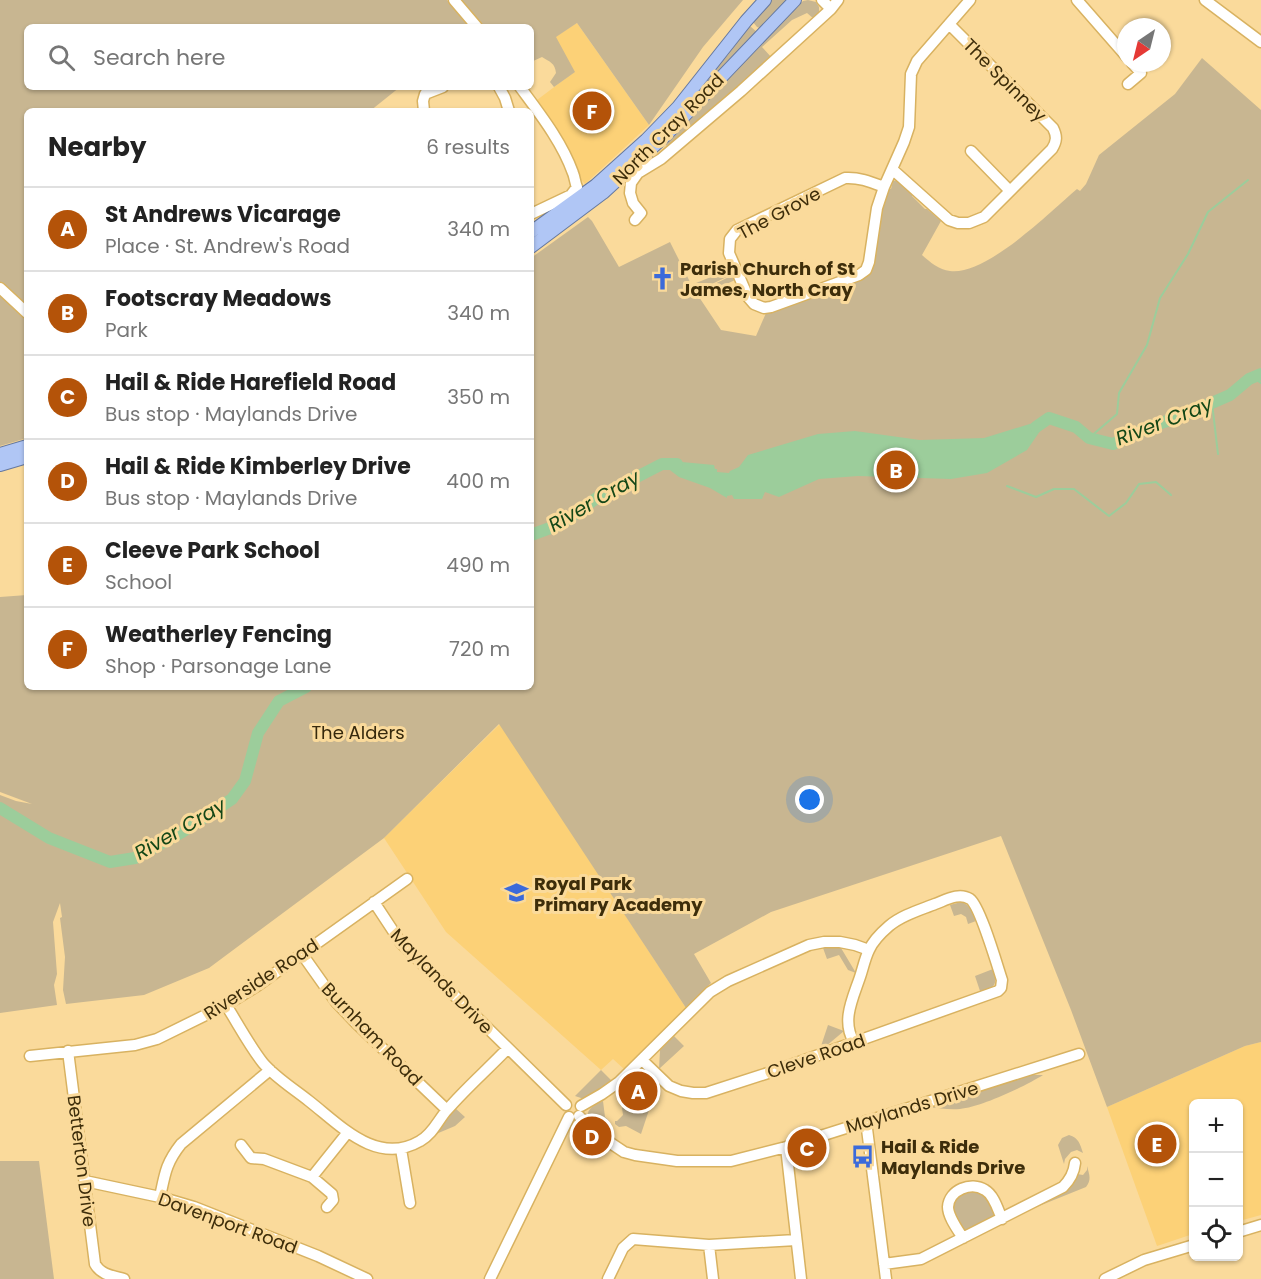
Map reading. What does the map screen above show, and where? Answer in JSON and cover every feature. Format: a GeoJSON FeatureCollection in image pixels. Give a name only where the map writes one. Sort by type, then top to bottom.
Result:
{"type":"FeatureCollection","features":[{"type":"Feature","properties":{"kind":"main road","name":"North Cray Road"},"geometry":{"type":"LineString","coordinates":[[534,230],[596,185],[646,140],[678,107],[765,0]]}},
{"type":"Feature","properties":{"kind":"main road","name":"North Cray Road"},"geometry":{"type":"LineString","coordinates":[[534,245],[603,193],[667,134],[795,0]]}},
{"type":"Feature","properties":{"kind":"main road"},"geometry":{"type":"LineString","coordinates":[[0,454],[24,447]]}},
{"type":"Feature","properties":{"kind":"main road"},"geometry":{"type":"LineString","coordinates":[[0,465],[24,458]]}},
{"type":"Feature","properties":{"kind":"street"},"geometry":{"type":"LineString","coordinates":[[454,0],[474,24]]}},
{"type":"Feature","properties":{"kind":"street"},"geometry":{"type":"LineString","coordinates":[[822,0],[835,4]]}},
{"type":"Feature","properties":{"kind":"street","name":"The Grove"},"geometry":{"type":"LineString","coordinates":[[884,187],[855,177],[845,178],[737,230],[730,239],[729,254],[748,297],[754,304],[764,308],[771,307],[859,275],[866,270],[877,208],[909,127],[911,74],[918,62],[970,0]]}},
{"type":"Feature","properties":{"kind":"street"},"geometry":{"type":"LineString","coordinates":[[1077,0],[1117,46]]}},
{"type":"Feature","properties":{"kind":"street"},"geometry":{"type":"LineString","coordinates":[[1205,0],[1261,41]]}},
{"type":"Feature","properties":{"kind":"street"},"geometry":{"type":"LineString","coordinates":[[641,216],[630,193],[631,183],[638,173],[661,159],[741,91],[835,4]]}},
{"type":"Feature","properties":{"kind":"street","name":"The Spinney"},"geometry":{"type":"LineString","coordinates":[[892,168],[949,220],[969,223],[984,217],[1052,149],[1056,142],[1053,128],[949,24]]}},
{"type":"Feature","properties":{"kind":"street"},"geometry":{"type":"LineString","coordinates":[[1128,84],[1140,72]]}},
{"type":"Feature","properties":{"kind":"street"},"geometry":{"type":"LineString","coordinates":[[424,108],[425,94],[435,90]]}},
{"type":"Feature","properties":{"kind":"street"},"geometry":{"type":"LineString","coordinates":[[501,90],[508,108]]}},
{"type":"Feature","properties":{"kind":"street"},"geometry":{"type":"LineString","coordinates":[[522,90],[542,115],[560,146],[577,187],[571,195],[534,213]]}},
{"type":"Feature","properties":{"kind":"street"},"geometry":{"type":"LineString","coordinates":[[971,151],[1010,191]]}},
{"type":"Feature","properties":{"kind":"street"},"geometry":{"type":"LineString","coordinates":[[0,288],[24,310]]}},
{"type":"Feature","properties":{"kind":"street","name":"Riverside Road"},"geometry":{"type":"LineString","coordinates":[[30,1056],[135,1045],[158,1039],[226,1005],[407,879]]}},
{"type":"Feature","properties":{"kind":"street","name":"Cleve Road"},"geometry":{"type":"LineString","coordinates":[[642,1060],[669,1086],[681,1091],[706,1093],[998,992],[1000,988],[1002,980],[980,914],[969,898],[956,896],[898,920],[885,929],[869,950]]}},
{"type":"Feature","properties":{"kind":"street","name":"Maylands Drive"},"geometry":{"type":"LineString","coordinates":[[374,903],[401,943],[566,1105],[577,1102],[576,1113],[593,1130],[624,1152],[647,1158],[677,1161],[731,1161],[786,1147],[1079,1054]]}},
{"type":"Feature","properties":{"kind":"street"},"geometry":{"type":"LineString","coordinates":[[490,1279],[576,1113],[619,1082],[710,992],[728,981],[809,945],[840,942],[855,945],[869,950],[849,1011],[849,1034],[854,1042]]}},
{"type":"Feature","properties":{"kind":"street","name":"Burnham Road"},"geometry":{"type":"LineString","coordinates":[[302,954],[336,1002],[447,1110]]}},
{"type":"Feature","properties":{"kind":"street"},"geometry":{"type":"LineString","coordinates":[[226,1005],[270,1070],[348,1132],[375,1147],[401,1149],[424,1139],[447,1110],[508,1048]]}},
{"type":"Feature","properties":{"kind":"street","name":"Betterton Drive"},"geometry":{"type":"LineString","coordinates":[[68,1052],[95,1264],[102,1272],[124,1279]]}},
{"type":"Feature","properties":{"kind":"street"},"geometry":{"type":"LineString","coordinates":[[160,1197],[167,1166],[181,1144],[270,1070]]}},
{"type":"Feature","properties":{"kind":"street"},"geometry":{"type":"LineString","coordinates":[[866,1121],[886,1279]]}},
{"type":"Feature","properties":{"kind":"street"},"geometry":{"type":"LineString","coordinates":[[312,1177],[348,1132]]}},
{"type":"Feature","properties":{"kind":"street"},"geometry":{"type":"LineString","coordinates":[[241,1145],[249,1162],[264,1159],[312,1177],[332,1194],[333,1200],[327,1207]]}},
{"type":"Feature","properties":{"kind":"street"},"geometry":{"type":"LineString","coordinates":[[786,1147],[801,1279]]}},
{"type":"Feature","properties":{"kind":"street"},"geometry":{"type":"LineString","coordinates":[[401,1149],[410,1203]]}},
{"type":"Feature","properties":{"kind":"street"},"geometry":{"type":"LineString","coordinates":[[884,1264],[921,1258],[1002,1219],[1064,1186],[1071,1178],[1076,1163]]}},
{"type":"Feature","properties":{"kind":"street","name":"Davenport Road"},"geometry":{"type":"LineString","coordinates":[[85,1181],[160,1197],[194,1207],[318,1256],[367,1279]]}},
{"type":"Feature","properties":{"kind":"street"},"geometry":{"type":"LineString","coordinates":[[963,1238],[948,1208],[952,1197],[966,1187],[978,1187],[990,1194],[1002,1219]]}},
{"type":"Feature","properties":{"kind":"street"},"geometry":{"type":"LineString","coordinates":[[1243,1231],[1261,1225]]}},
{"type":"Feature","properties":{"kind":"street"},"geometry":{"type":"LineString","coordinates":[[608,1279],[623,1248],[633,1239],[709,1245],[796,1240]]}},
{"type":"Feature","properties":{"kind":"street"},"geometry":{"type":"LineString","coordinates":[[709,1245],[713,1279]]}},
{"type":"Feature","properties":{"kind":"street"},"geometry":{"type":"LineString","coordinates":[[1105,1279],[1153,1257],[1189,1246]]}},
{"type":"Feature","properties":{"kind":"shaded area"},"geometry":{"type":"Polygon","coordinates":[[[577,23],[649,125],[585,184],[579,178],[552,123],[537,100],[574,72],[555,37],[577,23]]]}},
{"type":"Feature","properties":{"kind":"shaded area"},"geometry":{"type":"Polygon","coordinates":[[[1049,418],[1027,450],[987,473],[951,479],[858,476],[819,479],[779,497],[765,492],[762,499],[734,499],[732,495],[727,498],[710,488],[679,477],[662,464],[671,461],[714,465],[717,472],[729,473],[739,467],[748,455],[818,434],[855,431],[920,440],[984,438],[1049,418]]]}},
{"type":"Feature","properties":{"kind":"shaded area","name":"Royal Park Primary Academy"},"geometry":{"type":"Polygon","coordinates":[[[500,724],[686,1008],[624,1069],[613,1059],[601,1070],[446,932],[384,838],[500,724]]]}},
{"type":"Feature","properties":{"kind":"shaded area"},"geometry":{"type":"Polygon","coordinates":[[[1261,1042],[1261,1215],[1243,1220],[1243,1099],[1189,1099],[1189,1235],[1157,1246],[1107,1107],[1245,1046],[1261,1042]]]}},
{"type":"Feature","properties":{"kind":"green space"},"geometry":{"type":"Polygon","coordinates":[[[0,0],[447,0],[467,24],[24,24],[24,90],[396,90],[374,108],[24,108],[24,439],[0,446],[0,0]]]}},
{"type":"Feature","properties":{"kind":"green space"},"geometry":{"type":"Polygon","coordinates":[[[459,0],[743,0],[703,47],[649,125],[577,23],[556,37],[575,72],[554,87],[550,82],[556,73],[553,65],[542,57],[534,61],[534,24],[477,24],[459,0]]]}},
{"type":"Feature","properties":{"kind":"green space"},"geometry":{"type":"Polygon","coordinates":[[[772,0],[789,0],[762,29],[757,27],[753,22],[772,0]]]}},
{"type":"Feature","properties":{"kind":"green space"},"geometry":{"type":"Polygon","coordinates":[[[803,1],[816,2],[819,7],[819,13],[814,19],[807,13],[792,20],[762,47],[772,58],[671,146],[667,146],[664,143],[803,1]]]}},
{"type":"Feature","properties":{"kind":"green space"},"geometry":{"type":"Polygon","coordinates":[[[750,26],[758,33],[699,95],[607,180],[728,55],[750,26]]]}},
{"type":"Feature","properties":{"kind":"green space","name":"The Alders"},"geometry":{"type":"Polygon","coordinates":[[[1202,58],[1261,110],[1261,1042],[1245,1046],[1107,1107],[1071,1010],[1001,836],[771,912],[694,954],[711,983],[686,1008],[499,724],[384,838],[209,968],[144,995],[66,1004],[63,990],[65,957],[60,903],[53,922],[57,974],[54,985],[57,1005],[0,1013],[0,795],[32,804],[0,792],[0,597],[24,595],[24,690],[534,690],[534,256],[588,217],[619,267],[670,242],[691,285],[731,269],[733,274],[695,292],[697,294],[733,275],[735,280],[699,297],[721,330],[756,336],[766,313],[869,271],[875,257],[878,216],[887,189],[891,189],[893,181],[898,180],[925,209],[941,221],[922,255],[931,263],[946,270],[965,270],[999,253],[1077,189],[1080,191],[1086,184],[1099,155],[1175,94],[1202,58]]]}},
{"type":"Feature","properties":{"kind":"green space"},"geometry":{"type":"Polygon","coordinates":[[[961,902],[973,912],[976,921],[968,924],[966,917],[961,914],[954,916],[950,905],[961,902]]]}},
{"type":"Feature","properties":{"kind":"green space"},"geometry":{"type":"Polygon","coordinates":[[[823,948],[841,948],[856,973],[848,970],[839,955],[827,959],[823,948]]]}},
{"type":"Feature","properties":{"kind":"green space"},"geometry":{"type":"Polygon","coordinates":[[[993,969],[994,985],[981,994],[975,976],[993,969]]]}},
{"type":"Feature","properties":{"kind":"green space"},"geometry":{"type":"Polygon","coordinates":[[[828,1025],[844,1031],[820,1049],[828,1025]]]}},
{"type":"Feature","properties":{"kind":"green space"},"geometry":{"type":"Polygon","coordinates":[[[674,1036],[684,1046],[659,1069],[660,1050],[674,1036]]]}},
{"type":"Feature","properties":{"kind":"green space"},"geometry":{"type":"Polygon","coordinates":[[[601,1070],[612,1081],[584,1099],[575,1096],[601,1070]]]}},
{"type":"Feature","properties":{"kind":"green space"},"geometry":{"type":"Polygon","coordinates":[[[1030,1073],[1043,1075],[1014,1091],[979,1105],[956,1109],[927,1107],[1030,1073]]]}},
{"type":"Feature","properties":{"kind":"green space"},"geometry":{"type":"Polygon","coordinates":[[[630,1096],[649,1110],[641,1134],[626,1126],[619,1127],[615,1124],[615,1121],[623,1115],[622,1108],[630,1096]]]}},
{"type":"Feature","properties":{"kind":"green space"},"geometry":{"type":"Polygon","coordinates":[[[603,1101],[605,1117],[609,1121],[603,1123],[603,1130],[588,1113],[591,1108],[603,1101]]]}},
{"type":"Feature","properties":{"kind":"green space"},"geometry":{"type":"Polygon","coordinates":[[[455,1108],[465,1117],[455,1126],[434,1133],[455,1108]]]}},
{"type":"Feature","properties":{"kind":"green space"},"geometry":{"type":"Polygon","coordinates":[[[1069,1135],[1077,1140],[1083,1153],[1077,1150],[1071,1152],[1064,1164],[1058,1145],[1062,1138],[1069,1135]]]}},
{"type":"Feature","properties":{"kind":"green space"},"geometry":{"type":"Polygon","coordinates":[[[0,1161],[39,1161],[54,1279],[0,1279],[0,1161]]]}},
{"type":"Feature","properties":{"kind":"green space"},"geometry":{"type":"Polygon","coordinates":[[[1087,1166],[1089,1179],[1086,1187],[1034,1208],[1077,1174],[1083,1175],[1087,1166]]]}},
{"type":"Feature","properties":{"kind":"green space"},"geometry":{"type":"Polygon","coordinates":[[[973,1189],[986,1195],[996,1217],[965,1235],[951,1210],[956,1196],[973,1189]]]}},
{"type":"Feature","properties":{"kind":"waterway"},"geometry":{"type":"LineString","coordinates":[[1089,438],[1117,414],[1119,393],[1147,345],[1160,298],[1188,254],[1208,212],[1248,180]]}},
{"type":"Feature","properties":{"kind":"waterway","name":"River Cray"},"geometry":{"type":"LineString","coordinates":[[1036,427],[1049,418],[1076,427],[1089,438],[1113,444],[1230,395],[1249,379],[1261,374]]}},
{"type":"Feature","properties":{"kind":"waterway"},"geometry":{"type":"LineString","coordinates":[[1253,378],[1261,383]]}},
{"type":"Feature","properties":{"kind":"waterway"},"geometry":{"type":"LineString","coordinates":[[1212,403],[1218,454]]}},
{"type":"Feature","properties":{"kind":"waterway","name":"River Cray"},"geometry":{"type":"LineString","coordinates":[[534,534],[561,524],[598,497],[662,464],[677,464]]}},
{"type":"Feature","properties":{"kind":"waterway"},"geometry":{"type":"LineString","coordinates":[[1007,486],[1036,497],[1054,489],[1074,489],[1109,516],[1126,503],[1139,484],[1156,482],[1171,495]]}},
{"type":"Feature","properties":{"kind":"waterway","name":"River Cray"},"geometry":{"type":"LineString","coordinates":[[0,808],[49,838],[110,862],[135,858],[182,832],[232,799],[245,781],[258,733],[279,701],[300,690]]}},
{"type":"Feature","properties":{"kind":"place","name":"Weatherley Fencing"},"geometry":{"type":"Point","coordinates":[592,111]}},
{"type":"Feature","properties":{"kind":"place","name":"Parish Church of St James, North Cray"},"geometry":{"type":"Point","coordinates":[662,278]}},
{"type":"Feature","properties":{"kind":"place","name":"Footscray Meadows"},"geometry":{"type":"Point","coordinates":[896,470]}},
{"type":"Feature","properties":{"kind":"place","name":"Royal Park Primary Academy"},"geometry":{"type":"Point","coordinates":[516,893]}},
{"type":"Feature","properties":{"kind":"place","name":"St Andrews Vicarage"},"geometry":{"type":"Point","coordinates":[638,1091]}},
{"type":"Feature","properties":{"kind":"place","name":"Hail & Ride Kimberley Drive"},"geometry":{"type":"Point","coordinates":[592,1136]}},
{"type":"Feature","properties":{"kind":"place","name":"Cleeve Park School"},"geometry":{"type":"Point","coordinates":[1157,1144]}},
{"type":"Feature","properties":{"kind":"place","name":"Hail & Ride Harefield Road"},"geometry":{"type":"Point","coordinates":[807,1148]}},
{"type":"Feature","properties":{"kind":"place","name":"Hail & Ride Maylands Drive"},"geometry":{"type":"Point","coordinates":[863,1156]}}]}
